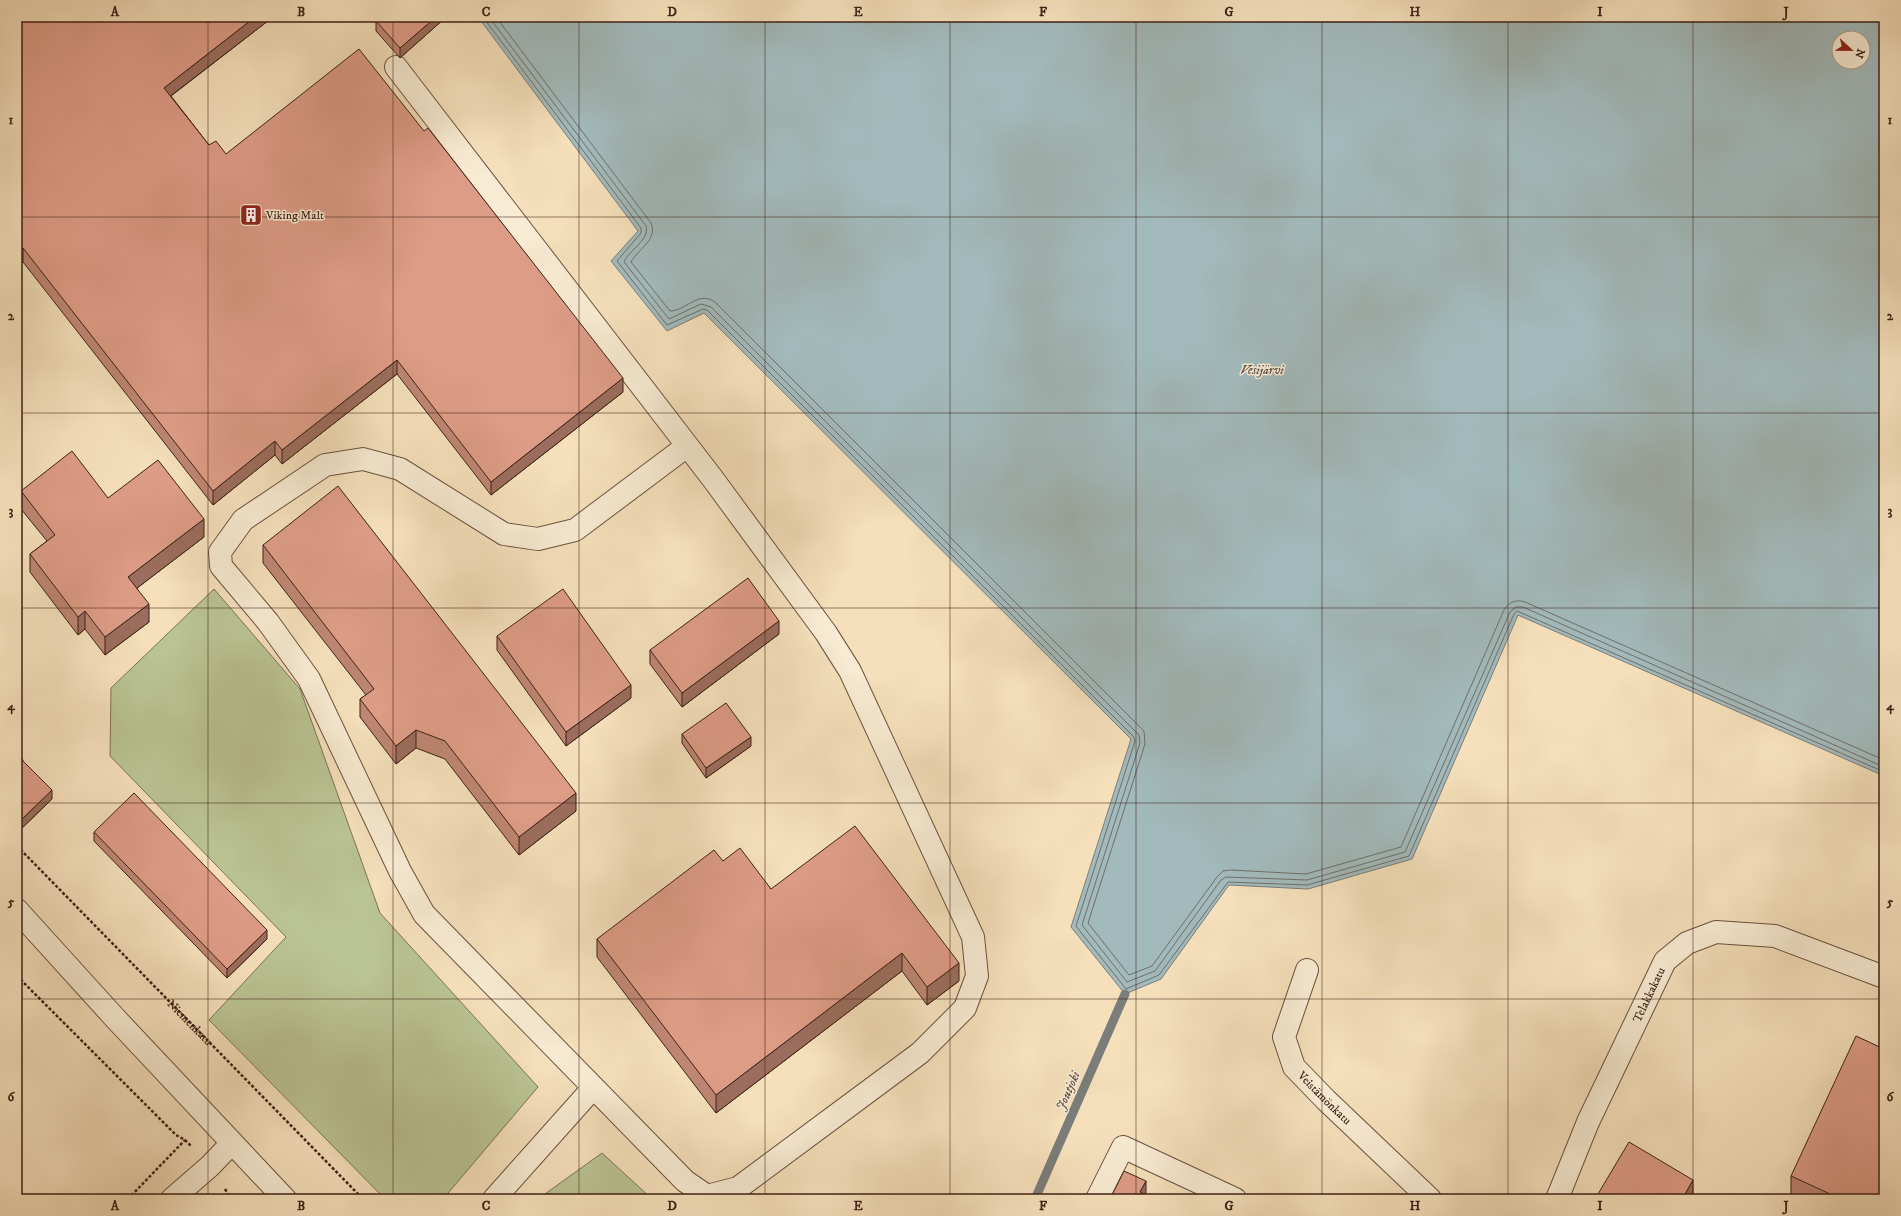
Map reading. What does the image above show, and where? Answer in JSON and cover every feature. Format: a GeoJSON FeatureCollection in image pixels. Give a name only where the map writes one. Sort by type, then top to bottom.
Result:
{"type":"FeatureCollection","features":[{"type":"Feature","properties":{"kind":"street"},"geometry":{"type":"LineString","coordinates":[[396,67],[688,446],[826,633],[850,671],[973,937],[977,976],[965,1008],[920,1053],[738,1188],[707,1196],[685,1181],[424,914],[400,872],[309,679],[268,622],[221,566],[220,552],[243,520],[325,465],[363,459],[400,469],[504,534],[538,539],[574,530],[688,446]]}},
{"type":"Feature","properties":{"kind":"street"},"geometry":{"type":"LineString","coordinates":[[17,910],[285,1199]]}},
{"type":"Feature","properties":{"kind":"street","name":"Telakkakatu"},"geometry":{"type":"LineString","coordinates":[[1557,1199],[1588,1122],[1665,960],[1687,943],[1716,932],[1775,936],[1884,977]]}},
{"type":"Feature","properties":{"kind":"street","name":"Veistämönkatu"},"geometry":{"type":"LineString","coordinates":[[1307,970],[1284,1037],[1294,1067],[1326,1100],[1430,1199]]}},
{"type":"Feature","properties":{"kind":"street"},"geometry":{"type":"LineString","coordinates":[[494,1199],[593,1088]]}},
{"type":"Feature","properties":{"kind":"street"},"geometry":{"type":"LineString","coordinates":[[172,1199],[210,1166],[232,1142]]}},
{"type":"Feature","properties":{"kind":"street"},"geometry":{"type":"LineString","coordinates":[[1097,1199],[1123,1147],[1235,1199]]}},
{"type":"Feature","properties":{"kind":"path","name":"Niemenkatu"},"geometry":{"type":"LineString","coordinates":[[17,846],[362,1199]]}},
{"type":"Feature","properties":{"kind":"path"},"geometry":{"type":"LineString","coordinates":[[17,976],[170,1130],[185,1140],[210,1166],[231,1199]]}},
{"type":"Feature","properties":{"kind":"path"},"geometry":{"type":"LineString","coordinates":[[128,1199],[185,1140]]}},
{"type":"Feature","properties":{"kind":"green space"},"geometry":{"type":"Polygon","coordinates":[[[214,589],[300,689],[380,913],[538,1087],[443,1199],[385,1199],[209,1020],[286,937],[110,756],[111,688],[214,589]]]}},
{"type":"Feature","properties":{"kind":"green space"},"geometry":{"type":"Polygon","coordinates":[[[602,1153],[652,1199],[538,1199],[602,1153]]]}},
{"type":"Feature","properties":{"kind":"water","name":"Vesijärvi"},"geometry":{"type":"Polygon","coordinates":[[[478,17],[1884,17],[1884,776],[1518,615],[1412,859],[1308,889],[1229,885],[1161,979],[1125,994],[1071,927],[1131,739],[704,313],[667,331],[611,261],[638,231],[478,17]]]}},
{"type":"Feature","properties":{"kind":"building","name":"Viking Malt"},"geometry":{"type":"Polygon","coordinates":[[[28,17],[255,17],[164,88],[209,145],[216,141],[226,154],[359,49],[424,131],[428,128],[623,378],[491,482],[397,360],[282,450],[275,441],[213,491],[23,248],[19,252],[17,249],[17,26],[28,17]]]}},
{"type":"Feature","properties":{"kind":"building"},"geometry":{"type":"Polygon","coordinates":[[[381,17],[436,17],[400,48],[376,21],[381,17]]]}},
{"type":"Feature","properties":{"kind":"building"},"geometry":{"type":"Polygon","coordinates":[[[72,451],[108,498],[158,460],[204,519],[128,577],[149,604],[105,637],[85,611],[78,617],[30,554],[55,535],[21,491],[72,451]]]}},
{"type":"Feature","properties":{"kind":"building"},"geometry":{"type":"Polygon","coordinates":[[[338,486],[576,793],[519,837],[445,741],[416,730],[396,746],[360,699],[374,689],[263,545],[338,486]]]}},
{"type":"Feature","properties":{"kind":"building"},"geometry":{"type":"Polygon","coordinates":[[[748,578],[779,621],[682,693],[650,650],[748,578]]]}},
{"type":"Feature","properties":{"kind":"building"},"geometry":{"type":"Polygon","coordinates":[[[563,589],[631,685],[566,732],[497,636],[563,589]]]}},
{"type":"Feature","properties":{"kind":"building"},"geometry":{"type":"Polygon","coordinates":[[[726,703],[751,737],[706,768],[682,734],[726,703]]]}},
{"type":"Feature","properties":{"kind":"building"},"geometry":{"type":"Polygon","coordinates":[[[17,746],[23,761],[52,790],[20,821],[17,818],[17,746]]]}},
{"type":"Feature","properties":{"kind":"building"},"geometry":{"type":"Polygon","coordinates":[[[134,793],[267,930],[227,969],[94,832],[134,793]]]}},
{"type":"Feature","properties":{"kind":"building"},"geometry":{"type":"Polygon","coordinates":[[[855,826],[959,963],[927,987],[902,953],[716,1095],[597,939],[714,850],[723,861],[740,848],[771,889],[855,826]]]}},
{"type":"Feature","properties":{"kind":"building"},"geometry":{"type":"Polygon","coordinates":[[[1856,1036],[1884,1049],[1884,1199],[1841,1199],[1791,1176],[1856,1036]]]}},
{"type":"Feature","properties":{"kind":"building"},"geometry":{"type":"Polygon","coordinates":[[[1629,1142],[1693,1180],[1684,1196],[1689,1199],[1595,1199],[1629,1142]]]}},
{"type":"Feature","properties":{"kind":"building"},"geometry":{"type":"Polygon","coordinates":[[[1124,1171],[1146,1181],[1140,1192],[1155,1199],[1110,1199],[1124,1171]]]}},
{"type":"Feature","properties":{"kind":"waterway","name":"Joutjoki"},"geometry":{"type":"LineString","coordinates":[[1035,1199],[1125,994]]}},
{"type":"Feature","properties":{"kind":"place","name":"Viking Malt"},"geometry":{"type":"Point","coordinates":[251,215]}}]}
